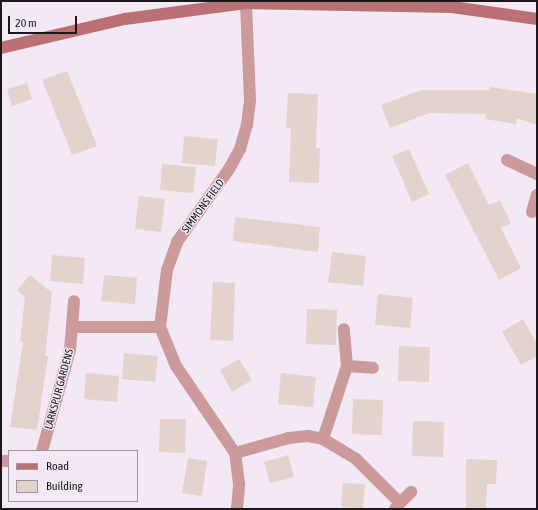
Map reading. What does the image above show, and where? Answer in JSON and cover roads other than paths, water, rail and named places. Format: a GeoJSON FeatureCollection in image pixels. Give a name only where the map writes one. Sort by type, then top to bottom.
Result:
{"type":"FeatureCollection","features":[{"type":"Feature","properties":{"kind":"street"},"geometry":{"type":"LineString","coordinates":[[1,48],[125,19],[246,3],[452,7],[537,18]]}},
{"type":"Feature","properties":{"kind":"street","name":"SIMMONS FIELD"},"geometry":{"type":"LineString","coordinates":[[237,509],[239,484],[235,453],[176,366],[160,327],[167,270],[177,242],[229,170],[240,149],[250,100],[246,3]]}},
{"type":"Feature","properties":{"kind":"street"},"geometry":{"type":"LineString","coordinates":[[507,160],[537,174]]}},
{"type":"Feature","properties":{"kind":"street"},"geometry":{"type":"LineString","coordinates":[[532,212],[537,195]]}},
{"type":"Feature","properties":{"kind":"street","name":"LARKSPUR GARDENS"},"geometry":{"type":"LineString","coordinates":[[42,450],[70,350],[74,301]]}},
{"type":"Feature","properties":{"kind":"street"},"geometry":{"type":"LineString","coordinates":[[72,327],[160,327]]}},
{"type":"Feature","properties":{"kind":"street"},"geometry":{"type":"LineString","coordinates":[[323,439],[347,366],[344,329]]}},
{"type":"Feature","properties":{"kind":"street"},"geometry":{"type":"LineString","coordinates":[[347,366],[373,368]]}},
{"type":"Feature","properties":{"kind":"street"},"geometry":{"type":"LineString","coordinates":[[235,453],[289,438],[308,436],[323,439],[356,459],[398,506],[411,492]]}}]}
